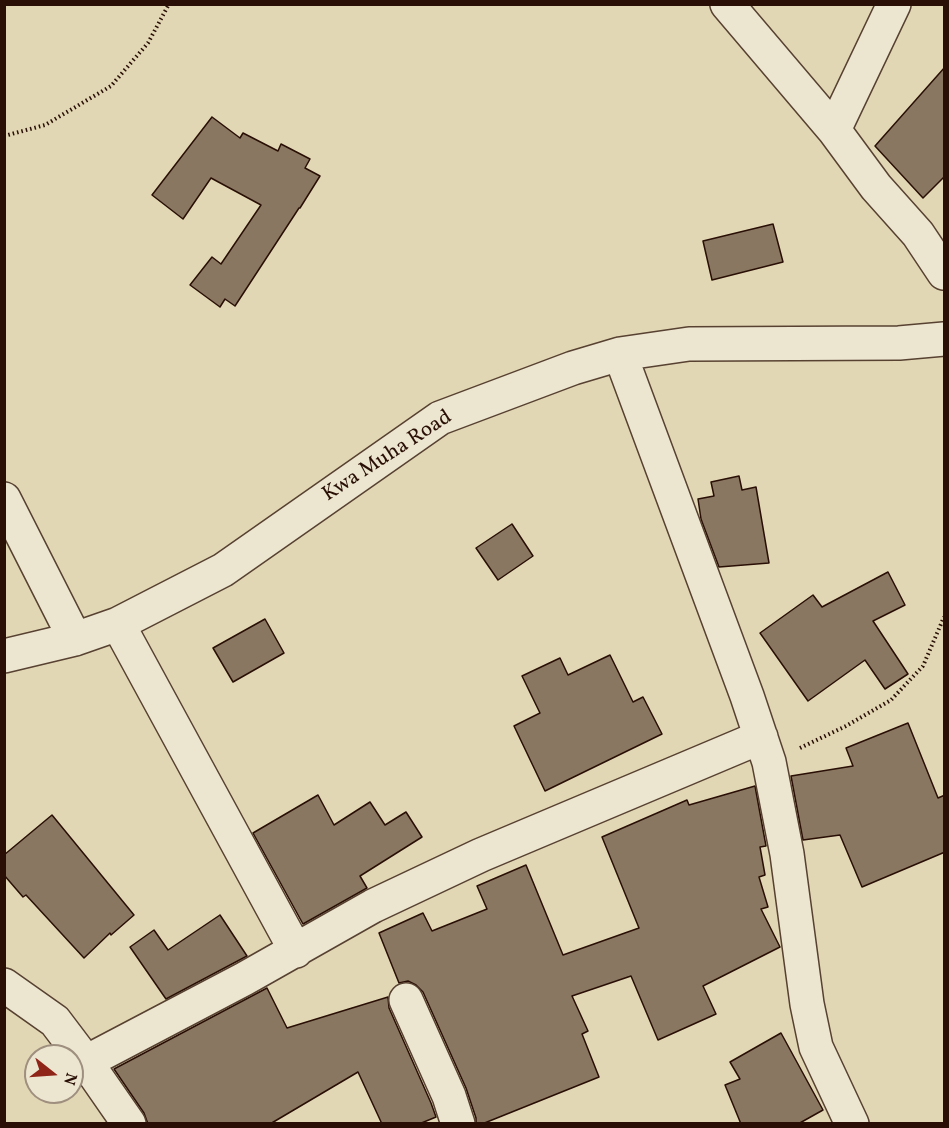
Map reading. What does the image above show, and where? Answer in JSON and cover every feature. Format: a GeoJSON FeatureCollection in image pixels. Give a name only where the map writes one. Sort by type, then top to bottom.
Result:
{"type":"FeatureCollection","features":[{"type":"Feature","properties":{"kind":"street"},"geometry":{"type":"LineString","coordinates":[[727,4],[834,130],[876,187],[918,234],[945,273]]}},
{"type":"Feature","properties":{"kind":"street"},"geometry":{"type":"LineString","coordinates":[[834,130],[894,4]]}},
{"type":"Feature","properties":{"kind":"street","name":"Kwa Muha Road"},"geometry":{"type":"LineString","coordinates":[[4,657],[75,639],[118,624],[223,570],[440,418],[573,368],[620,354],[689,344],[899,343],[945,339]]}},
{"type":"Feature","properties":{"kind":"street"},"geometry":{"type":"LineString","coordinates":[[620,354],[765,750],[787,854],[805,994],[816,1047],[847,1122]]}},
{"type":"Feature","properties":{"kind":"street"},"geometry":{"type":"LineString","coordinates":[[4,499],[75,639]]}},
{"type":"Feature","properties":{"kind":"street"},"geometry":{"type":"LineString","coordinates":[[118,624],[296,951]]}},
{"type":"Feature","properties":{"kind":"street"},"geometry":{"type":"LineString","coordinates":[[86,1062],[296,951],[373,906],[481,855],[616,797],[765,750]]}},
{"type":"Feature","properties":{"kind":"street"},"geometry":{"type":"LineString","coordinates":[[4,985],[55,1021],[129,1124]]}},
{"type":"Feature","properties":{"kind":"street"},"geometry":{"type":"LineString","coordinates":[[406,1000],[449,1096],[458,1124]]}},
{"type":"Feature","properties":{"kind":"path"},"geometry":{"type":"LineString","coordinates":[[4,136],[45,124],[111,86],[148,43],[169,4]]}},
{"type":"Feature","properties":{"kind":"path"},"geometry":{"type":"LineString","coordinates":[[765,750],[846,726],[891,700],[923,666],[945,617]]}},
{"type":"Feature","properties":{"kind":"building"},"geometry":{"type":"Polygon","coordinates":[[[945,67],[945,176],[923,198],[875,146],[945,67]]]}},
{"type":"Feature","properties":{"kind":"building"},"geometry":{"type":"Polygon","coordinates":[[[212,117],[240,138],[243,133],[278,151],[281,144],[310,159],[305,168],[320,176],[235,306],[225,299],[220,307],[190,285],[212,257],[221,264],[261,205],[211,178],[183,219],[152,195],[212,117]]]}},
{"type":"Feature","properties":{"kind":"building"},"geometry":{"type":"Polygon","coordinates":[[[773,224],[783,262],[712,280],[703,241],[773,224]]]}},
{"type":"Feature","properties":{"kind":"building"},"geometry":{"type":"Polygon","coordinates":[[[739,476],[742,490],[756,487],[769,563],[719,567],[701,519],[698,499],[714,496],[711,482],[739,476]]]}},
{"type":"Feature","properties":{"kind":"building"},"geometry":{"type":"Polygon","coordinates":[[[512,524],[533,556],[498,580],[476,548],[512,524]]]}},
{"type":"Feature","properties":{"kind":"building"},"geometry":{"type":"Polygon","coordinates":[[[888,572],[905,605],[873,621],[908,674],[885,689],[865,660],[808,701],[760,633],[813,595],[822,607],[888,572]]]}},
{"type":"Feature","properties":{"kind":"building"},"geometry":{"type":"Polygon","coordinates":[[[265,619],[284,653],[233,682],[213,648],[265,619]]]}},
{"type":"Feature","properties":{"kind":"building"},"geometry":{"type":"Polygon","coordinates":[[[610,655],[633,702],[643,697],[662,734],[545,791],[514,726],[540,713],[522,676],[560,658],[568,675],[610,655]]]}},
{"type":"Feature","properties":{"kind":"building"},"geometry":{"type":"Polygon","coordinates":[[[908,723],[938,798],[945,795],[945,852],[862,887],[840,835],[803,840],[791,776],[853,766],[846,748],[908,723]]]}},
{"type":"Feature","properties":{"kind":"building"},"geometry":{"type":"Polygon","coordinates":[[[755,786],[766,846],[760,847],[765,875],[759,877],[768,907],[761,909],[780,947],[703,986],[716,1014],[658,1040],[631,976],[572,996],[588,1031],[582,1034],[599,1077],[482,1124],[476,1124],[466,1088],[423,992],[408,981],[399,983],[379,933],[423,913],[432,931],[487,909],[477,886],[526,865],[563,955],[639,928],[602,837],[687,800],[689,805],[755,786]]]}},
{"type":"Feature","properties":{"kind":"building"},"geometry":{"type":"Polygon","coordinates":[[[318,795],[334,825],[370,802],[385,825],[406,812],[422,837],[360,876],[367,888],[303,924],[253,833],[318,795]]]}},
{"type":"Feature","properties":{"kind":"building"},"geometry":{"type":"Polygon","coordinates":[[[52,815],[134,915],[111,935],[110,933],[84,958],[26,895],[23,897],[4,875],[4,855],[52,815]]]}},
{"type":"Feature","properties":{"kind":"building"},"geometry":{"type":"Polygon","coordinates":[[[220,915],[247,956],[166,999],[130,947],[154,930],[168,950],[220,915]]]}},
{"type":"Feature","properties":{"kind":"building"},"geometry":{"type":"Polygon","coordinates":[[[267,988],[287,1028],[388,997],[389,1008],[436,1117],[419,1124],[382,1124],[358,1072],[270,1124],[148,1124],[144,1113],[114,1069],[267,988]]]}},
{"type":"Feature","properties":{"kind":"building"},"geometry":{"type":"Polygon","coordinates":[[[781,1033],[823,1110],[798,1124],[741,1124],[725,1085],[740,1079],[730,1062],[781,1033]]]}}]}
